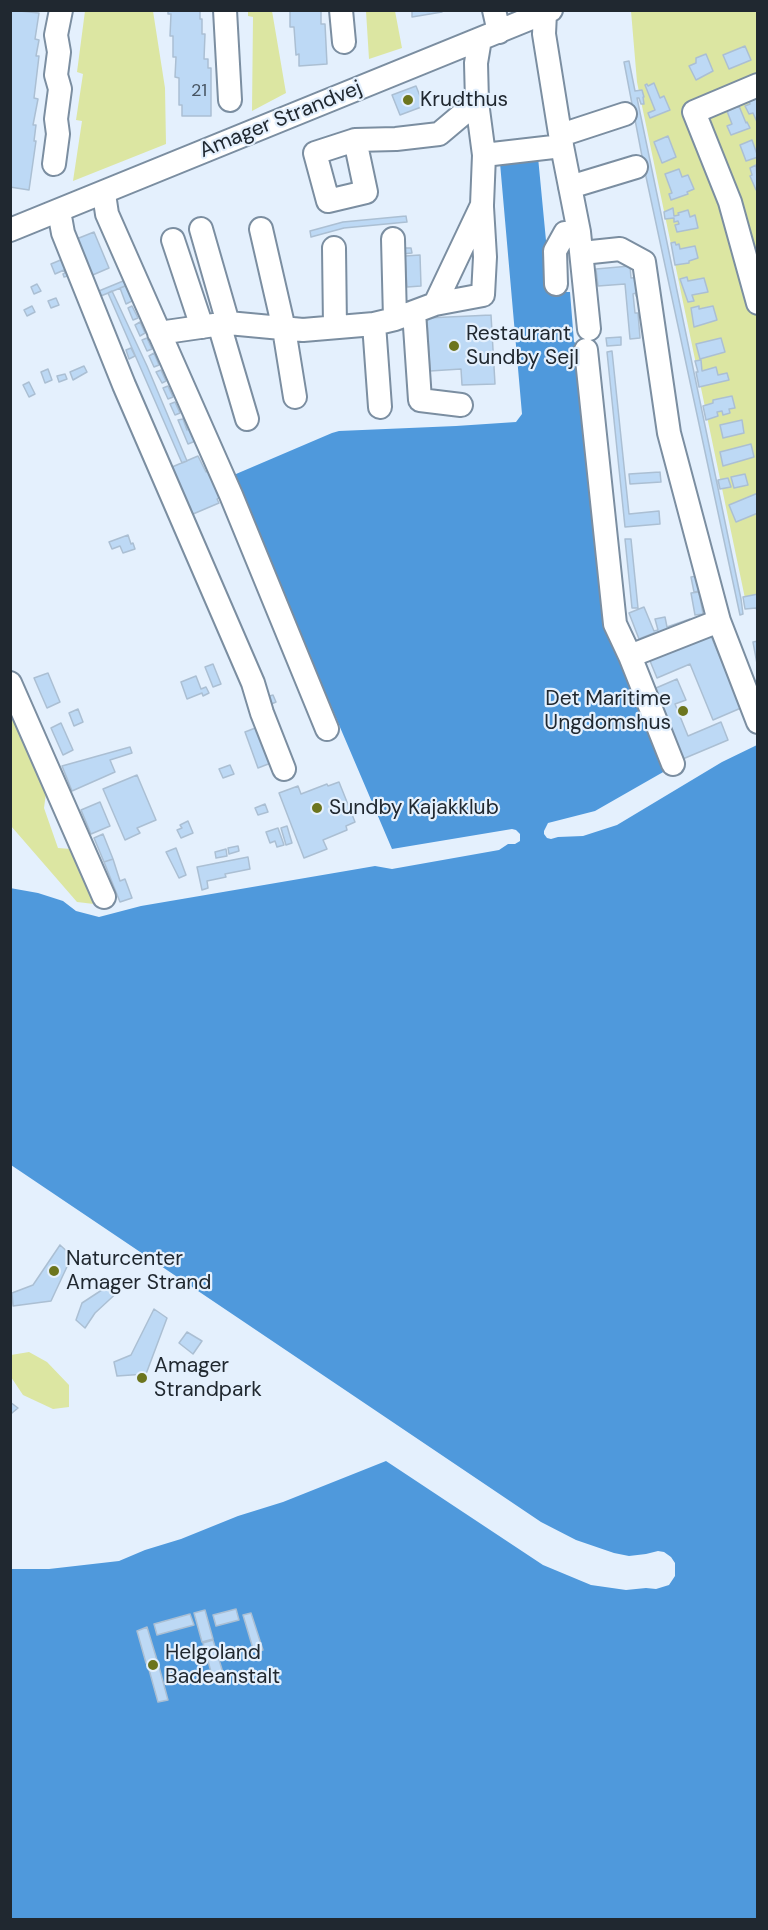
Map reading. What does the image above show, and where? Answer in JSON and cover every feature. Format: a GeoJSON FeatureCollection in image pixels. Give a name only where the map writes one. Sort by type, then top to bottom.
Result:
{"type":"FeatureCollection","features":[{"type":"Feature","properties":{"kind":"street"},"geometry":{"type":"LineString","coordinates":[[54,164],[60,89],[56,75],[59,52],[56,35],[61,10]]}},
{"type":"Feature","properties":{"kind":"street"},"geometry":{"type":"LineString","coordinates":[[225,10],[230,100]]}},
{"type":"Feature","properties":{"kind":"street"},"geometry":{"type":"LineString","coordinates":[[341,10],[344,42]]}},
{"type":"Feature","properties":{"kind":"street"},"geometry":{"type":"LineString","coordinates":[[548,12],[544,34],[581,242],[615,624],[673,764]]}},
{"type":"Feature","properties":{"kind":"street","name":"Amager Strandvej"},"geometry":{"type":"LineString","coordinates":[[10,230],[104,194],[491,27],[548,12]]}},
{"type":"Feature","properties":{"kind":"street"},"geometry":{"type":"LineString","coordinates":[[159,333],[217,325],[303,330],[335,327],[404,315],[483,295],[484,155],[477,102],[476,63],[491,27]]}},
{"type":"Feature","properties":{"kind":"street"},"geometry":{"type":"LineString","coordinates":[[758,86],[694,112],[730,202],[754,276],[758,303]]}},
{"type":"Feature","properties":{"kind":"street"},"geometry":{"type":"LineString","coordinates":[[355,140],[396,139],[439,134],[477,102]]}},
{"type":"Feature","properties":{"kind":"street"},"geometry":{"type":"LineString","coordinates":[[484,155],[562,140],[625,114]]}},
{"type":"Feature","properties":{"kind":"street"},"geometry":{"type":"LineString","coordinates":[[570,187],[636,167]]}},
{"type":"Feature","properties":{"kind":"street"},"geometry":{"type":"LineString","coordinates":[[104,194],[107,214],[231,495],[327,729]]}},
{"type":"Feature","properties":{"kind":"street"},"geometry":{"type":"LineString","coordinates":[[380,406],[404,315],[482,205]]}},
{"type":"Feature","properties":{"kind":"street"},"geometry":{"type":"LineString","coordinates":[[60,211],[63,233],[129,395],[253,683],[262,713],[284,768]]}},
{"type":"Feature","properties":{"kind":"street"},"geometry":{"type":"LineString","coordinates":[[201,229],[217,325],[247,419]]}},
{"type":"Feature","properties":{"kind":"street"},"geometry":{"type":"LineString","coordinates":[[261,229],[284,329],[295,397]]}},
{"type":"Feature","properties":{"kind":"street"},"geometry":{"type":"LineString","coordinates":[[556,284],[555,251],[565,233],[581,242],[620,249],[644,262],[669,433],[719,621],[758,722]]}},
{"type":"Feature","properties":{"kind":"street"},"geometry":{"type":"LineString","coordinates":[[393,239],[420,400],[461,405]]}},
{"type":"Feature","properties":{"kind":"street"},"geometry":{"type":"LineString","coordinates":[[174,240],[217,325]]}},
{"type":"Feature","properties":{"kind":"street"},"geometry":{"type":"LineString","coordinates":[[334,248],[335,327]]}},
{"type":"Feature","properties":{"kind":"street"},"geometry":{"type":"LineString","coordinates":[[630,656],[719,621]]}},
{"type":"Feature","properties":{"kind":"street"},"geometry":{"type":"LineString","coordinates":[[10,683],[104,897]]}},
{"type":"Feature","properties":{"kind":"green space"},"geometry":{"type":"Polygon","coordinates":[[[85,11],[153,11],[165,88],[166,144],[73,181],[82,121],[76,120],[83,74],[77,72],[85,11]]]}},
{"type":"Feature","properties":{"kind":"green space"},"geometry":{"type":"Polygon","coordinates":[[[248,11],[272,11],[286,93],[252,111],[253,17],[248,16],[248,11]]]}},
{"type":"Feature","properties":{"kind":"green space"},"geometry":{"type":"Polygon","coordinates":[[[366,11],[395,11],[402,48],[369,59],[366,11]]]}},
{"type":"Feature","properties":{"kind":"green space"},"geometry":{"type":"Polygon","coordinates":[[[631,11],[757,11],[758,599],[746,603],[637,82],[631,11]]]}},
{"type":"Feature","properties":{"kind":"green space"},"geometry":{"type":"Polygon","coordinates":[[[10,708],[46,793],[44,808],[58,848],[71,849],[94,904],[77,902],[11,826],[10,708]]]}},
{"type":"Feature","properties":{"kind":"green space"},"geometry":{"type":"Polygon","coordinates":[[[29,1352],[47,1362],[69,1385],[69,1407],[53,1409],[23,1395],[11,1377],[11,1355],[29,1352]]]}},
{"type":"Feature","properties":{"kind":"water"},"geometry":{"type":"Polygon","coordinates":[[[538,157],[547,251],[563,280],[564,292],[570,292],[605,626],[665,771],[595,811],[548,823],[544,834],[551,839],[583,836],[617,825],[722,762],[757,745],[757,1919],[11,1919],[11,1569],[49,1569],[119,1561],[238,1516],[283,1502],[386,1461],[543,1565],[591,1585],[626,1590],[656,1589],[669,1585],[675,1576],[675,1563],[664,1552],[629,1556],[614,1553],[576,1540],[541,1522],[11,1165],[10,888],[38,893],[63,901],[76,911],[99,917],[141,906],[375,866],[392,869],[499,850],[508,844],[520,841],[520,834],[512,829],[392,849],[234,479],[236,474],[339,431],[516,422],[522,414],[500,163],[538,157]]]}},
{"type":"Feature","properties":{"kind":"building"},"geometry":{"type":"Polygon","coordinates":[[[10,10],[39,13],[35,39],[39,40],[34,98],[38,99],[33,125],[36,125],[34,141],[36,141],[29,190],[10,187],[10,10]]]}},
{"type":"Feature","properties":{"kind":"building"},"geometry":{"type":"Polygon","coordinates":[[[168,10],[200,10],[202,34],[205,34],[204,59],[208,59],[208,68],[211,68],[211,116],[182,116],[182,105],[179,105],[179,78],[175,77],[176,57],[173,57],[173,36],[170,36],[171,14],[168,14],[168,10]]]}},
{"type":"Feature","properties":{"kind":"building"},"geometry":{"type":"Polygon","coordinates":[[[290,10],[321,10],[321,24],[325,24],[327,64],[299,66],[294,27],[290,27],[290,10]]]}},
{"type":"Feature","properties":{"kind":"building"},"geometry":{"type":"Polygon","coordinates":[[[412,10],[442,10],[442,12],[412,17],[412,10]]]}},
{"type":"Feature","properties":{"kind":"building"},"geometry":{"type":"Polygon","coordinates":[[[745,46],[751,60],[729,69],[723,55],[745,46]]]}},
{"type":"Feature","properties":{"kind":"building"},"geometry":{"type":"Polygon","coordinates":[[[706,54],[713,71],[696,80],[689,66],[696,63],[696,58],[706,54]]]}},
{"type":"Feature","properties":{"kind":"building"},"geometry":{"type":"Polygon","coordinates":[[[629,61],[635,91],[642,90],[644,97],[644,104],[641,104],[637,98],[741,599],[743,614],[740,615],[645,172],[624,62],[629,61]]]}},
{"type":"Feature","properties":{"kind":"building"},"geometry":{"type":"Polygon","coordinates":[[[654,83],[660,98],[664,96],[670,110],[650,118],[648,113],[655,110],[645,85],[654,83]]]}},
{"type":"Feature","properties":{"kind":"building","name":"Krudthus"},"geometry":{"type":"Polygon","coordinates":[[[416,86],[424,106],[400,115],[392,95],[416,86]]]}},
{"type":"Feature","properties":{"kind":"building"},"geometry":{"type":"Polygon","coordinates":[[[758,96],[757,122],[753,113],[749,114],[745,106],[750,104],[748,99],[758,96]]]}},
{"type":"Feature","properties":{"kind":"building"},"geometry":{"type":"Polygon","coordinates":[[[739,106],[750,128],[731,135],[727,126],[732,124],[727,111],[739,106]]]}},
{"type":"Feature","properties":{"kind":"building"},"geometry":{"type":"Polygon","coordinates":[[[668,136],[676,157],[662,163],[654,142],[668,136]]]}},
{"type":"Feature","properties":{"kind":"building"},"geometry":{"type":"Polygon","coordinates":[[[752,140],[758,157],[746,161],[740,145],[752,140]]]}},
{"type":"Feature","properties":{"kind":"building"},"geometry":{"type":"Polygon","coordinates":[[[756,165],[758,190],[750,176],[752,175],[750,168],[756,165]]]}},
{"type":"Feature","properties":{"kind":"building"},"geometry":{"type":"Polygon","coordinates":[[[679,169],[682,177],[688,175],[694,189],[687,192],[688,194],[671,200],[669,194],[672,193],[665,174],[679,169]]]}},
{"type":"Feature","properties":{"kind":"building"},"geometry":{"type":"Polygon","coordinates":[[[673,208],[674,216],[688,210],[690,217],[695,215],[698,228],[677,232],[675,225],[679,224],[678,221],[674,222],[674,218],[665,219],[664,212],[673,208]]]}},
{"type":"Feature","properties":{"kind":"building"},"geometry":{"type":"Polygon","coordinates":[[[406,216],[407,222],[344,228],[311,237],[310,231],[343,222],[406,216]]]}},
{"type":"Feature","properties":{"kind":"building"},"geometry":{"type":"Polygon","coordinates":[[[94,232],[109,268],[88,277],[74,240],[94,232]]]}},
{"type":"Feature","properties":{"kind":"building"},"geometry":{"type":"Polygon","coordinates":[[[675,242],[676,245],[679,244],[680,249],[695,246],[698,258],[689,263],[675,265],[671,243],[675,242]]]}},
{"type":"Feature","properties":{"kind":"building"},"geometry":{"type":"Polygon","coordinates":[[[402,248],[411,248],[412,253],[402,254],[402,248]]]}},
{"type":"Feature","properties":{"kind":"building"},"geometry":{"type":"Polygon","coordinates":[[[420,255],[421,286],[407,287],[405,256],[420,255]]]}},
{"type":"Feature","properties":{"kind":"building"},"geometry":{"type":"Polygon","coordinates":[[[63,259],[71,275],[64,277],[64,270],[55,274],[51,264],[63,259]]]}},
{"type":"Feature","properties":{"kind":"building"},"geometry":{"type":"Polygon","coordinates":[[[630,266],[631,278],[641,277],[642,295],[633,294],[635,313],[638,313],[640,338],[630,339],[625,284],[598,286],[596,269],[630,266]]]}},
{"type":"Feature","properties":{"kind":"building"},"geometry":{"type":"Polygon","coordinates":[[[687,277],[688,281],[704,278],[708,292],[692,295],[694,301],[688,302],[680,279],[687,277]]]}},
{"type":"Feature","properties":{"kind":"building"},"geometry":{"type":"Polygon","coordinates":[[[128,279],[130,284],[96,298],[94,293],[128,279]]]}},
{"type":"Feature","properties":{"kind":"building"},"geometry":{"type":"Polygon","coordinates":[[[37,284],[41,291],[34,294],[31,287],[37,284]]]}},
{"type":"Feature","properties":{"kind":"building"},"geometry":{"type":"Polygon","coordinates":[[[130,284],[136,299],[126,304],[120,288],[130,284]]]}},
{"type":"Feature","properties":{"kind":"building"},"geometry":{"type":"Polygon","coordinates":[[[112,291],[187,461],[182,463],[108,293],[112,291]]]}},
{"type":"Feature","properties":{"kind":"building"},"geometry":{"type":"Polygon","coordinates":[[[56,298],[59,305],[51,308],[48,301],[56,298]]]}},
{"type":"Feature","properties":{"kind":"building"},"geometry":{"type":"Polygon","coordinates":[[[32,306],[35,312],[27,316],[24,310],[32,306]]]}},
{"type":"Feature","properties":{"kind":"building"},"geometry":{"type":"Polygon","coordinates":[[[132,306],[138,318],[133,320],[128,308],[132,306]]]}},
{"type":"Feature","properties":{"kind":"building"},"geometry":{"type":"Polygon","coordinates":[[[699,306],[699,309],[713,306],[717,320],[694,327],[691,308],[699,306]]]}},
{"type":"Feature","properties":{"kind":"building"},"geometry":{"type":"Polygon","coordinates":[[[491,315],[495,384],[462,385],[461,369],[430,371],[427,318],[491,315]]]}},
{"type":"Feature","properties":{"kind":"building"},"geometry":{"type":"Polygon","coordinates":[[[140,322],[145,333],[140,336],[135,325],[140,322]]]}},
{"type":"Feature","properties":{"kind":"building"},"geometry":{"type":"Polygon","coordinates":[[[621,337],[621,345],[607,346],[606,338],[621,337]]]}},
{"type":"Feature","properties":{"kind":"building"},"geometry":{"type":"Polygon","coordinates":[[[147,338],[152,349],[147,351],[142,340],[147,338]]]}},
{"type":"Feature","properties":{"kind":"building"},"geometry":{"type":"Polygon","coordinates":[[[721,338],[725,352],[700,359],[696,344],[721,338]]]}},
{"type":"Feature","properties":{"kind":"building"},"geometry":{"type":"Polygon","coordinates":[[[131,348],[135,356],[129,359],[126,350],[131,348]]]}},
{"type":"Feature","properties":{"kind":"building"},"geometry":{"type":"Polygon","coordinates":[[[612,351],[629,514],[659,511],[660,524],[625,527],[607,352],[612,351]]]}},
{"type":"Feature","properties":{"kind":"building"},"geometry":{"type":"Polygon","coordinates":[[[154,353],[159,365],[154,367],[149,356],[154,353]]]}},
{"type":"Feature","properties":{"kind":"building"},"geometry":{"type":"Polygon","coordinates":[[[701,360],[702,371],[716,367],[718,375],[727,373],[729,380],[699,387],[695,361],[701,360]]]}},
{"type":"Feature","properties":{"kind":"building"},"geometry":{"type":"Polygon","coordinates":[[[84,366],[87,372],[73,380],[70,372],[84,366]]]}},
{"type":"Feature","properties":{"kind":"building"},"geometry":{"type":"Polygon","coordinates":[[[48,369],[52,380],[45,383],[41,372],[48,369]]]}},
{"type":"Feature","properties":{"kind":"building"},"geometry":{"type":"Polygon","coordinates":[[[161,370],[166,381],[162,383],[156,372],[161,370]]]}},
{"type":"Feature","properties":{"kind":"building"},"geometry":{"type":"Polygon","coordinates":[[[65,374],[67,379],[59,382],[57,376],[65,374]]]}},
{"type":"Feature","properties":{"kind":"building"},"geometry":{"type":"Polygon","coordinates":[[[29,382],[35,394],[29,397],[23,385],[29,382]]]}},
{"type":"Feature","properties":{"kind":"building"},"geometry":{"type":"Polygon","coordinates":[[[168,386],[173,397],[168,399],[163,388],[168,386]]]}},
{"type":"Feature","properties":{"kind":"building"},"geometry":{"type":"Polygon","coordinates":[[[732,396],[735,408],[729,409],[730,413],[723,415],[722,411],[717,412],[718,416],[706,420],[703,406],[713,403],[713,400],[732,396]]]}},
{"type":"Feature","properties":{"kind":"building"},"geometry":{"type":"Polygon","coordinates":[[[175,402],[180,413],[175,415],[170,404],[175,402]]]}},
{"type":"Feature","properties":{"kind":"building"},"geometry":{"type":"Polygon","coordinates":[[[189,416],[198,440],[188,444],[178,420],[183,419],[187,430],[183,418],[189,416]]]}},
{"type":"Feature","properties":{"kind":"building"},"geometry":{"type":"Polygon","coordinates":[[[742,420],[744,433],[723,438],[720,425],[742,420]]]}},
{"type":"Feature","properties":{"kind":"building"},"geometry":{"type":"Polygon","coordinates":[[[751,444],[754,457],[723,466],[720,452],[751,444]]]}},
{"type":"Feature","properties":{"kind":"building"},"geometry":{"type":"Polygon","coordinates":[[[198,456],[206,472],[209,471],[220,497],[217,499],[219,503],[186,517],[165,470],[198,456]]]}},
{"type":"Feature","properties":{"kind":"building"},"geometry":{"type":"Polygon","coordinates":[[[660,472],[661,482],[630,484],[629,474],[660,472]]]}},
{"type":"Feature","properties":{"kind":"building"},"geometry":{"type":"Polygon","coordinates":[[[745,474],[748,485],[734,488],[731,477],[745,474]]]}},
{"type":"Feature","properties":{"kind":"building"},"geometry":{"type":"Polygon","coordinates":[[[728,478],[731,487],[720,489],[718,480],[728,478]]]}},
{"type":"Feature","properties":{"kind":"building"},"geometry":{"type":"Polygon","coordinates":[[[758,493],[758,513],[736,522],[729,505],[758,493]]]}},
{"type":"Feature","properties":{"kind":"building"},"geometry":{"type":"Polygon","coordinates":[[[128,535],[135,549],[123,553],[120,546],[112,549],[109,542],[128,535]]]}},
{"type":"Feature","properties":{"kind":"building"},"geometry":{"type":"Polygon","coordinates":[[[625,539],[631,539],[638,608],[632,608],[625,539]]]}},
{"type":"Feature","properties":{"kind":"building"},"geometry":{"type":"Polygon","coordinates":[[[697,576],[700,591],[694,592],[691,577],[697,576]]]}},
{"type":"Feature","properties":{"kind":"building"},"geometry":{"type":"Polygon","coordinates":[[[699,592],[703,614],[695,615],[691,593],[699,592]]]}},
{"type":"Feature","properties":{"kind":"building"},"geometry":{"type":"Polygon","coordinates":[[[758,594],[758,613],[756,608],[745,609],[743,597],[758,594]]]}},
{"type":"Feature","properties":{"kind":"building"},"geometry":{"type":"Polygon","coordinates":[[[644,607],[654,631],[658,630],[655,619],[665,617],[667,627],[690,619],[691,622],[639,639],[629,613],[644,607]]]}},
{"type":"Feature","properties":{"kind":"building","name":"Det Maritime Ungdomshus"},"geometry":{"type":"Polygon","coordinates":[[[709,631],[741,708],[713,720],[690,664],[657,678],[648,656],[709,631]]]}},
{"type":"Feature","properties":{"kind":"building"},"geometry":{"type":"Polygon","coordinates":[[[758,641],[758,669],[753,642],[758,641]]]}},
{"type":"Feature","properties":{"kind":"building"},"geometry":{"type":"Polygon","coordinates":[[[213,664],[221,684],[213,687],[205,667],[213,664]]]}},
{"type":"Feature","properties":{"kind":"building"},"geometry":{"type":"Polygon","coordinates":[[[48,673],[60,702],[47,708],[34,678],[48,673]]]}},
{"type":"Feature","properties":{"kind":"building"},"geometry":{"type":"Polygon","coordinates":[[[196,676],[201,689],[206,687],[209,693],[203,696],[202,693],[187,699],[181,682],[196,676]]]}},
{"type":"Feature","properties":{"kind":"building"},"geometry":{"type":"Polygon","coordinates":[[[677,679],[686,700],[675,704],[688,736],[721,722],[728,740],[678,761],[649,691],[677,679]]]}},
{"type":"Feature","properties":{"kind":"building"},"geometry":{"type":"Polygon","coordinates":[[[273,695],[276,702],[269,705],[266,697],[273,695]]]}},
{"type":"Feature","properties":{"kind":"building"},"geometry":{"type":"Polygon","coordinates":[[[78,709],[83,722],[74,726],[69,713],[78,709]]]}},
{"type":"Feature","properties":{"kind":"building"},"geometry":{"type":"Polygon","coordinates":[[[61,723],[73,750],[63,755],[51,728],[61,723]]]}},
{"type":"Feature","properties":{"kind":"building"},"geometry":{"type":"Polygon","coordinates":[[[263,725],[276,761],[258,768],[245,732],[263,725]]]}},
{"type":"Feature","properties":{"kind":"building"},"geometry":{"type":"Polygon","coordinates":[[[130,747],[132,753],[110,760],[115,772],[72,791],[62,766],[130,747]]]}},
{"type":"Feature","properties":{"kind":"building"},"geometry":{"type":"Polygon","coordinates":[[[230,765],[234,774],[223,778],[219,769],[230,765]]]}},
{"type":"Feature","properties":{"kind":"building"},"geometry":{"type":"Polygon","coordinates":[[[137,775],[156,820],[137,828],[140,833],[125,840],[103,789],[137,775]]]}},
{"type":"Feature","properties":{"kind":"building","name":"Sundby Kajakklub"},"geometry":{"type":"Polygon","coordinates":[[[339,782],[355,822],[346,826],[347,830],[323,840],[327,849],[304,858],[279,793],[298,786],[301,794],[339,782]]]}},
{"type":"Feature","properties":{"kind":"building"},"geometry":{"type":"Polygon","coordinates":[[[100,802],[110,826],[91,834],[81,810],[100,802]]]}},
{"type":"Feature","properties":{"kind":"building"},"geometry":{"type":"Polygon","coordinates":[[[265,804],[268,812],[258,815],[255,808],[265,804]]]}},
{"type":"Feature","properties":{"kind":"building"},"geometry":{"type":"Polygon","coordinates":[[[188,821],[193,833],[181,838],[177,830],[182,828],[180,825],[188,821]]]}},
{"type":"Feature","properties":{"kind":"building"},"geometry":{"type":"Polygon","coordinates":[[[287,826],[292,843],[286,845],[281,828],[287,826]]]}},
{"type":"Feature","properties":{"kind":"building"},"geometry":{"type":"Polygon","coordinates":[[[278,828],[284,845],[277,847],[275,841],[270,843],[266,832],[278,828]]]}},
{"type":"Feature","properties":{"kind":"building"},"geometry":{"type":"Polygon","coordinates":[[[103,834],[113,859],[104,862],[94,838],[103,834]]]}},
{"type":"Feature","properties":{"kind":"building"},"geometry":{"type":"Polygon","coordinates":[[[238,846],[239,851],[229,854],[228,848],[238,846]]]}},
{"type":"Feature","properties":{"kind":"building"},"geometry":{"type":"Polygon","coordinates":[[[176,848],[186,875],[179,878],[166,852],[176,848]]]}},
{"type":"Feature","properties":{"kind":"building"},"geometry":{"type":"Polygon","coordinates":[[[226,849],[227,856],[216,858],[215,852],[226,849]]]}},
{"type":"Feature","properties":{"kind":"building"},"geometry":{"type":"Polygon","coordinates":[[[248,857],[250,869],[225,874],[226,877],[207,881],[208,888],[202,890],[197,867],[248,857]]]}},
{"type":"Feature","properties":{"kind":"building"},"geometry":{"type":"Polygon","coordinates":[[[113,859],[120,881],[125,879],[132,898],[120,902],[104,862],[113,859]]]}},
{"type":"Feature","properties":{"kind":"building","name":"Naturcenter Amager Strand"},"geometry":{"type":"Polygon","coordinates":[[[60,1245],[72,1256],[51,1301],[13,1306],[12,1293],[33,1285],[60,1245]]]}},
{"type":"Feature","properties":{"kind":"building"},"geometry":{"type":"Polygon","coordinates":[[[114,1282],[122,1288],[95,1313],[85,1328],[76,1320],[82,1303],[114,1282]]]}},
{"type":"Feature","properties":{"kind":"building"},"geometry":{"type":"Polygon","coordinates":[[[154,1309],[167,1318],[146,1374],[117,1376],[114,1362],[131,1355],[154,1309]]]}},
{"type":"Feature","properties":{"kind":"building"},"geometry":{"type":"Polygon","coordinates":[[[187,1332],[202,1341],[193,1354],[179,1343],[187,1332]]]}},
{"type":"Feature","properties":{"kind":"building"},"geometry":{"type":"Polygon","coordinates":[[[10,1402],[18,1408],[12,1413],[10,1412],[10,1402]]]}},
{"type":"Feature","properties":{"kind":"building"},"geometry":{"type":"Polygon","coordinates":[[[236,1609],[239,1620],[216,1626],[213,1615],[236,1609]]]}},
{"type":"Feature","properties":{"kind":"building"},"geometry":{"type":"Polygon","coordinates":[[[205,1610],[213,1639],[202,1642],[194,1613],[205,1610]]]}},
{"type":"Feature","properties":{"kind":"building"},"geometry":{"type":"Polygon","coordinates":[[[251,1613],[263,1650],[254,1652],[243,1615],[251,1613]]]}},
{"type":"Feature","properties":{"kind":"building"},"geometry":{"type":"Polygon","coordinates":[[[190,1614],[194,1625],[157,1635],[154,1624],[190,1614]]]}},
{"type":"Feature","properties":{"kind":"building"},"geometry":{"type":"Polygon","coordinates":[[[147,1627],[157,1660],[146,1663],[137,1631],[147,1627]]]}},
{"type":"Feature","properties":{"kind":"building"},"geometry":{"type":"Polygon","coordinates":[[[213,1640],[224,1676],[213,1679],[203,1643],[213,1640]]]}},
{"type":"Feature","properties":{"kind":"building"},"geometry":{"type":"Polygon","coordinates":[[[158,1663],[168,1700],[158,1702],[148,1666],[158,1663]]]}},
{"type":"Feature","properties":{"kind":"place","name":"Krudthus"},"geometry":{"type":"Point","coordinates":[408,100]}},
{"type":"Feature","properties":{"kind":"place","name":"Restaurant Sundby Sejl"},"geometry":{"type":"Point","coordinates":[454,346]}},
{"type":"Feature","properties":{"kind":"place","name":"Det Maritime Ungdomshus"},"geometry":{"type":"Point","coordinates":[683,711]}},
{"type":"Feature","properties":{"kind":"place","name":"Sundby Kajakklub"},"geometry":{"type":"Point","coordinates":[317,808]}},
{"type":"Feature","properties":{"kind":"place","name":"Naturcenter Amager Strand"},"geometry":{"type":"Point","coordinates":[54,1271]}},
{"type":"Feature","properties":{"kind":"place","name":"Amager Strandpark"},"geometry":{"type":"Point","coordinates":[142,1378]}},
{"type":"Feature","properties":{"kind":"place","name":"Helgoland Badeanstalt"},"geometry":{"type":"Point","coordinates":[153,1665]}}]}
